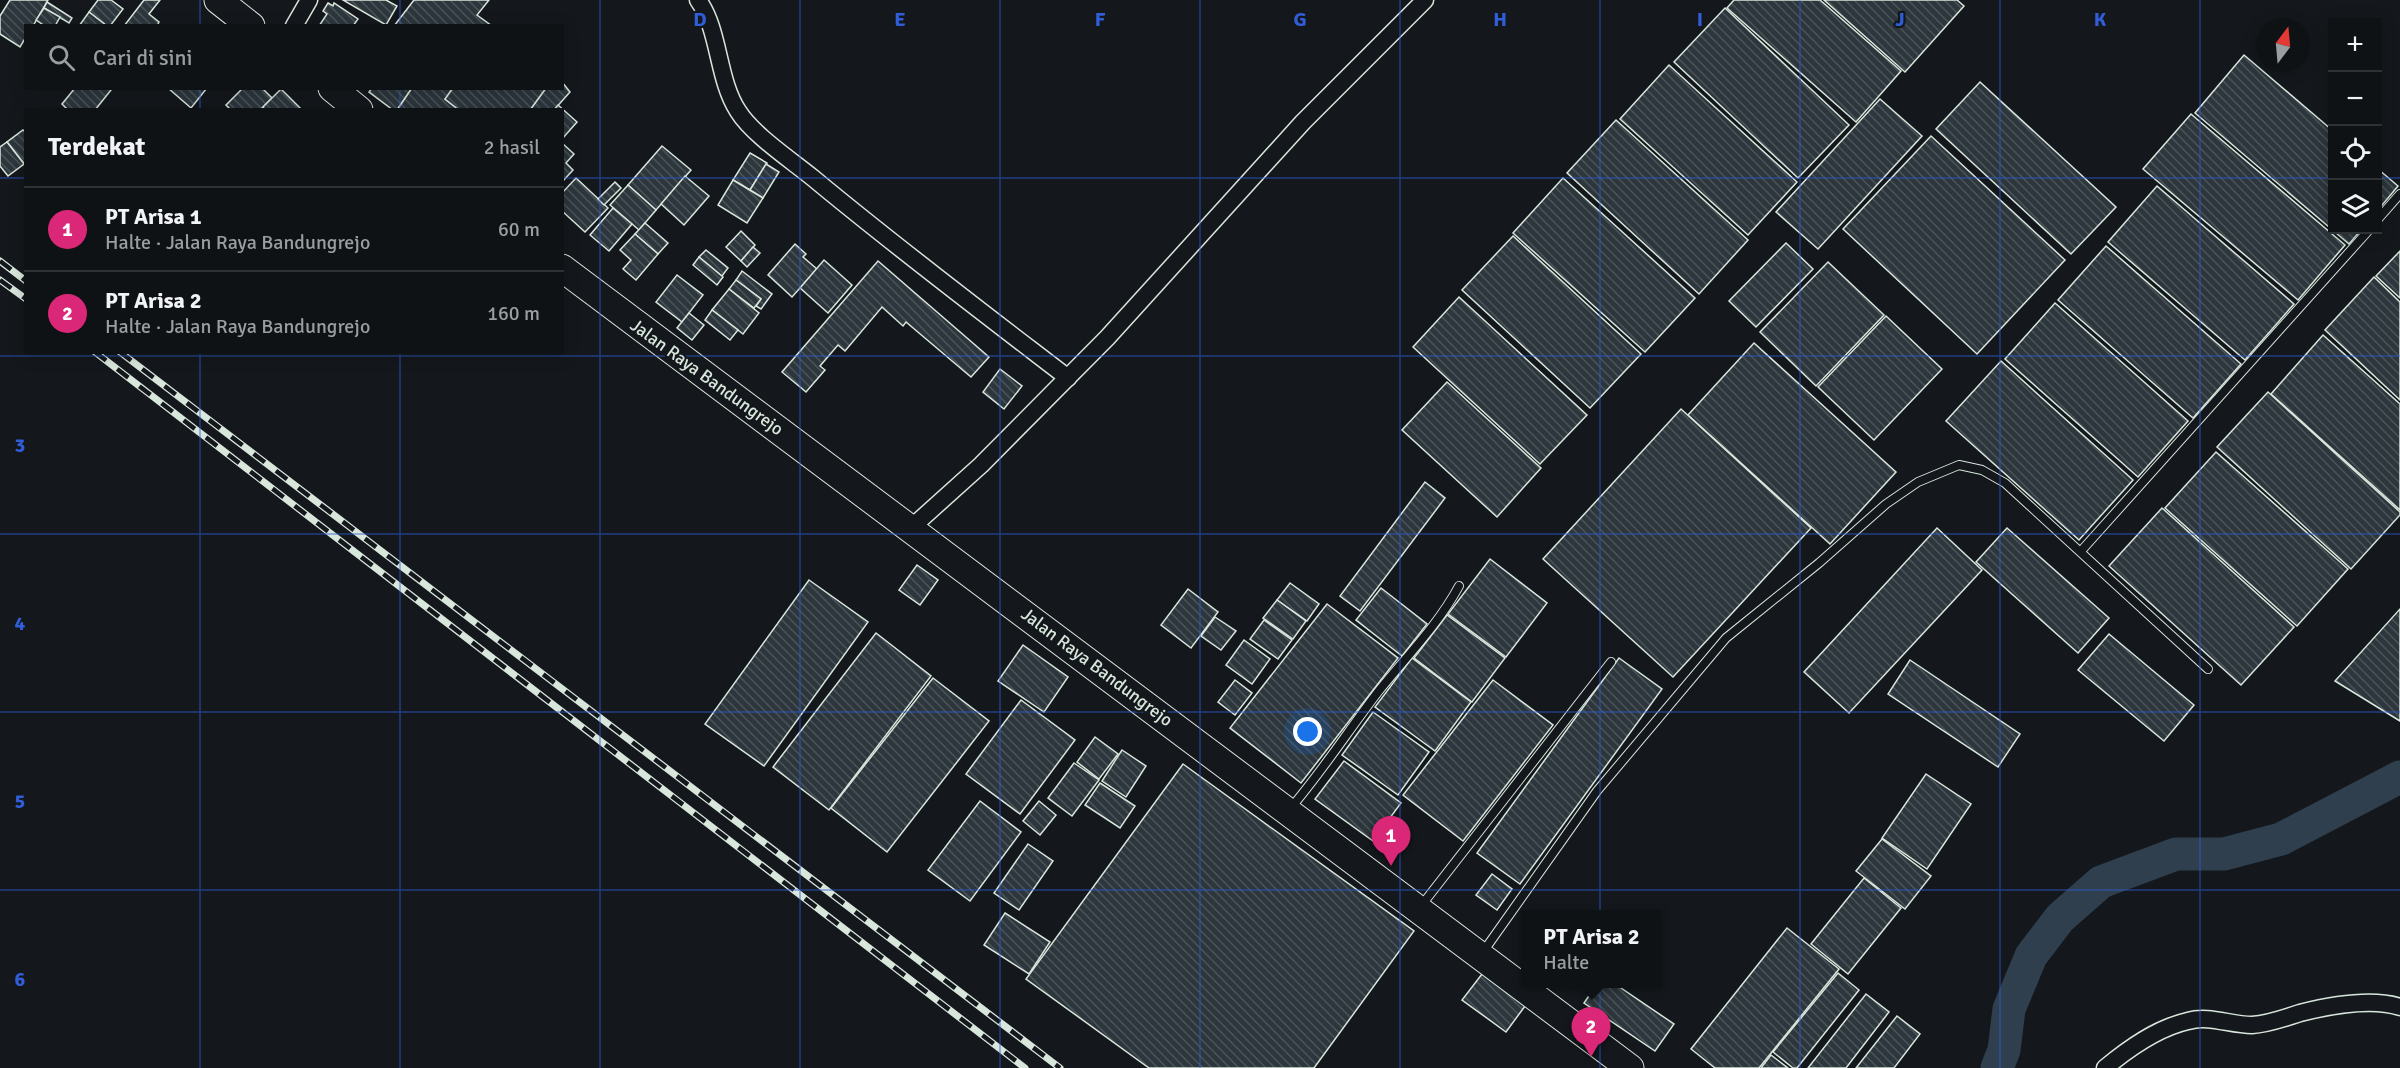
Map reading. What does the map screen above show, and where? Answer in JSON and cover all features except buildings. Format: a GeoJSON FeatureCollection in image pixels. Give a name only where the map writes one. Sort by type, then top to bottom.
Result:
{"type":"FeatureCollection","features":[{"type":"Feature","properties":{"kind":"main road"},"geometry":{"type":"LineString","coordinates":[[218,0],[248,24]]}},
{"type":"Feature","properties":{"kind":"main road"},"geometry":{"type":"LineString","coordinates":[[334,90],[357,108]]}},
{"type":"Feature","properties":{"kind":"main road","name":"Jalan Raya Bandungrejo"},"geometry":{"type":"LineString","coordinates":[[564,269],[1521,985]]}},
{"type":"Feature","properties":{"kind":"main road","name":"Jalan Raya Bandungrejo"},"geometry":{"type":"LineString","coordinates":[[1525,988],[1630,1068]]}},
{"type":"Feature","properties":{"kind":"street"},"geometry":{"type":"LineString","coordinates":[[295,24],[309,0]]}},
{"type":"Feature","properties":{"kind":"street"},"geometry":{"type":"LineString","coordinates":[[698,0],[703,7],[729,93],[738,112],[754,129],[858,216],[1068,378]]}},
{"type":"Feature","properties":{"kind":"street"},"geometry":{"type":"LineString","coordinates":[[911,528],[981,465],[1068,378],[1144,298],[1303,122],[1425,0]]}},
{"type":"Feature","properties":{"kind":"street"},"geometry":{"type":"LineString","coordinates":[[2105,1068],[2160,1030],[2187,1021],[2207,1019],[2252,1024],[2268,1023],[2322,1008],[2345,1005],[2400,1007]]}},
{"type":"Feature","properties":{"kind":"lane"},"geometry":{"type":"LineString","coordinates":[[2382,214],[2400,194]]}},
{"type":"Feature","properties":{"kind":"lane"},"geometry":{"type":"LineString","coordinates":[[2081,551],[2364,234]]}},
{"type":"Feature","properties":{"kind":"lane"},"geometry":{"type":"LineString","coordinates":[[1481,955],[1597,791],[1726,638],[1820,562],[1886,504],[1918,482],[1959,465],[1982,470],[2005,483],[2208,669]]}},
{"type":"Feature","properties":{"kind":"lane"},"geometry":{"type":"LineString","coordinates":[[1288,810],[1308,788],[1460,586]]}},
{"type":"Feature","properties":{"kind":"lane"},"geometry":{"type":"LineString","coordinates":[[1419,909],[1611,662]]}},
{"type":"Feature","properties":{"kind":"waterway"},"geometry":{"type":"LineString","coordinates":[[1997,1068],[2004,1050],[2009,1009],[2031,956],[2060,918],[2101,882],[2176,854],[2224,854],[2281,839],[2400,777]]}},
{"type":"Feature","properties":{"kind":"railway"},"geometry":{"type":"LineString","coordinates":[[0,261],[24,279]]}},
{"type":"Feature","properties":{"kind":"railway"},"geometry":{"type":"LineString","coordinates":[[0,280],[24,298]]}},
{"type":"Feature","properties":{"kind":"railway"},"geometry":{"type":"LineString","coordinates":[[98,354],[1025,1068]]}},
{"type":"Feature","properties":{"kind":"railway"},"geometry":{"type":"LineString","coordinates":[[123,354],[1060,1068]]}},
{"type":"Feature","properties":{"kind":"place","name":"PT Arisa 1"},"geometry":{"type":"Point","coordinates":[1391,866]}},
{"type":"Feature","properties":{"kind":"place","name":"PT Arisa 2"},"geometry":{"type":"Point","coordinates":[1591,1057]}}]}
